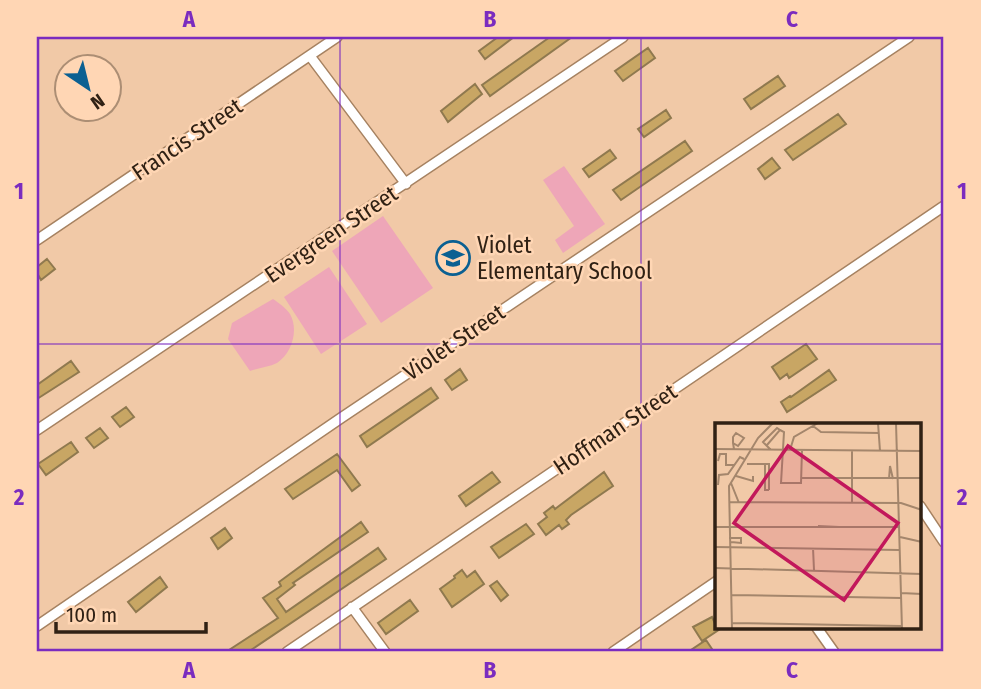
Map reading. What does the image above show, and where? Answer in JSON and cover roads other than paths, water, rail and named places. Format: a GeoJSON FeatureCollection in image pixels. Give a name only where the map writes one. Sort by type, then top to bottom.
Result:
{"type":"FeatureCollection","features":[{"type":"Feature","properties":{"kind":"street","name":"Francis Street"},"geometry":{"type":"LineString","coordinates":[[37,240],[337,37]]}},
{"type":"Feature","properties":{"kind":"street","name":"Evergreen Street"},"geometry":{"type":"LineString","coordinates":[[37,430],[624,37]]}},
{"type":"Feature","properties":{"kind":"street","name":"Violet Street"},"geometry":{"type":"LineString","coordinates":[[37,626],[352,410],[909,37]]}},
{"type":"Feature","properties":{"kind":"street"},"geometry":{"type":"LineString","coordinates":[[310,56],[406,184]]}},
{"type":"Feature","properties":{"kind":"street","name":"Hoffman Street"},"geometry":{"type":"LineString","coordinates":[[287,652],[944,206]]}},
{"type":"Feature","properties":{"kind":"street"},"geometry":{"type":"LineString","coordinates":[[922,509],[944,542]]}},
{"type":"Feature","properties":{"kind":"street"},"geometry":{"type":"LineString","coordinates":[[613,652],[715,583]]}},
{"type":"Feature","properties":{"kind":"street"},"geometry":{"type":"LineString","coordinates":[[352,607],[385,652]]}},
{"type":"Feature","properties":{"kind":"street"},"geometry":{"type":"LineString","coordinates":[[818,630],[834,652]]}},
{"type":"Feature","properties":{"kind":"place","name":"Violet Elementary School"},"geometry":{"type":"Point","coordinates":[453,258]}}]}
